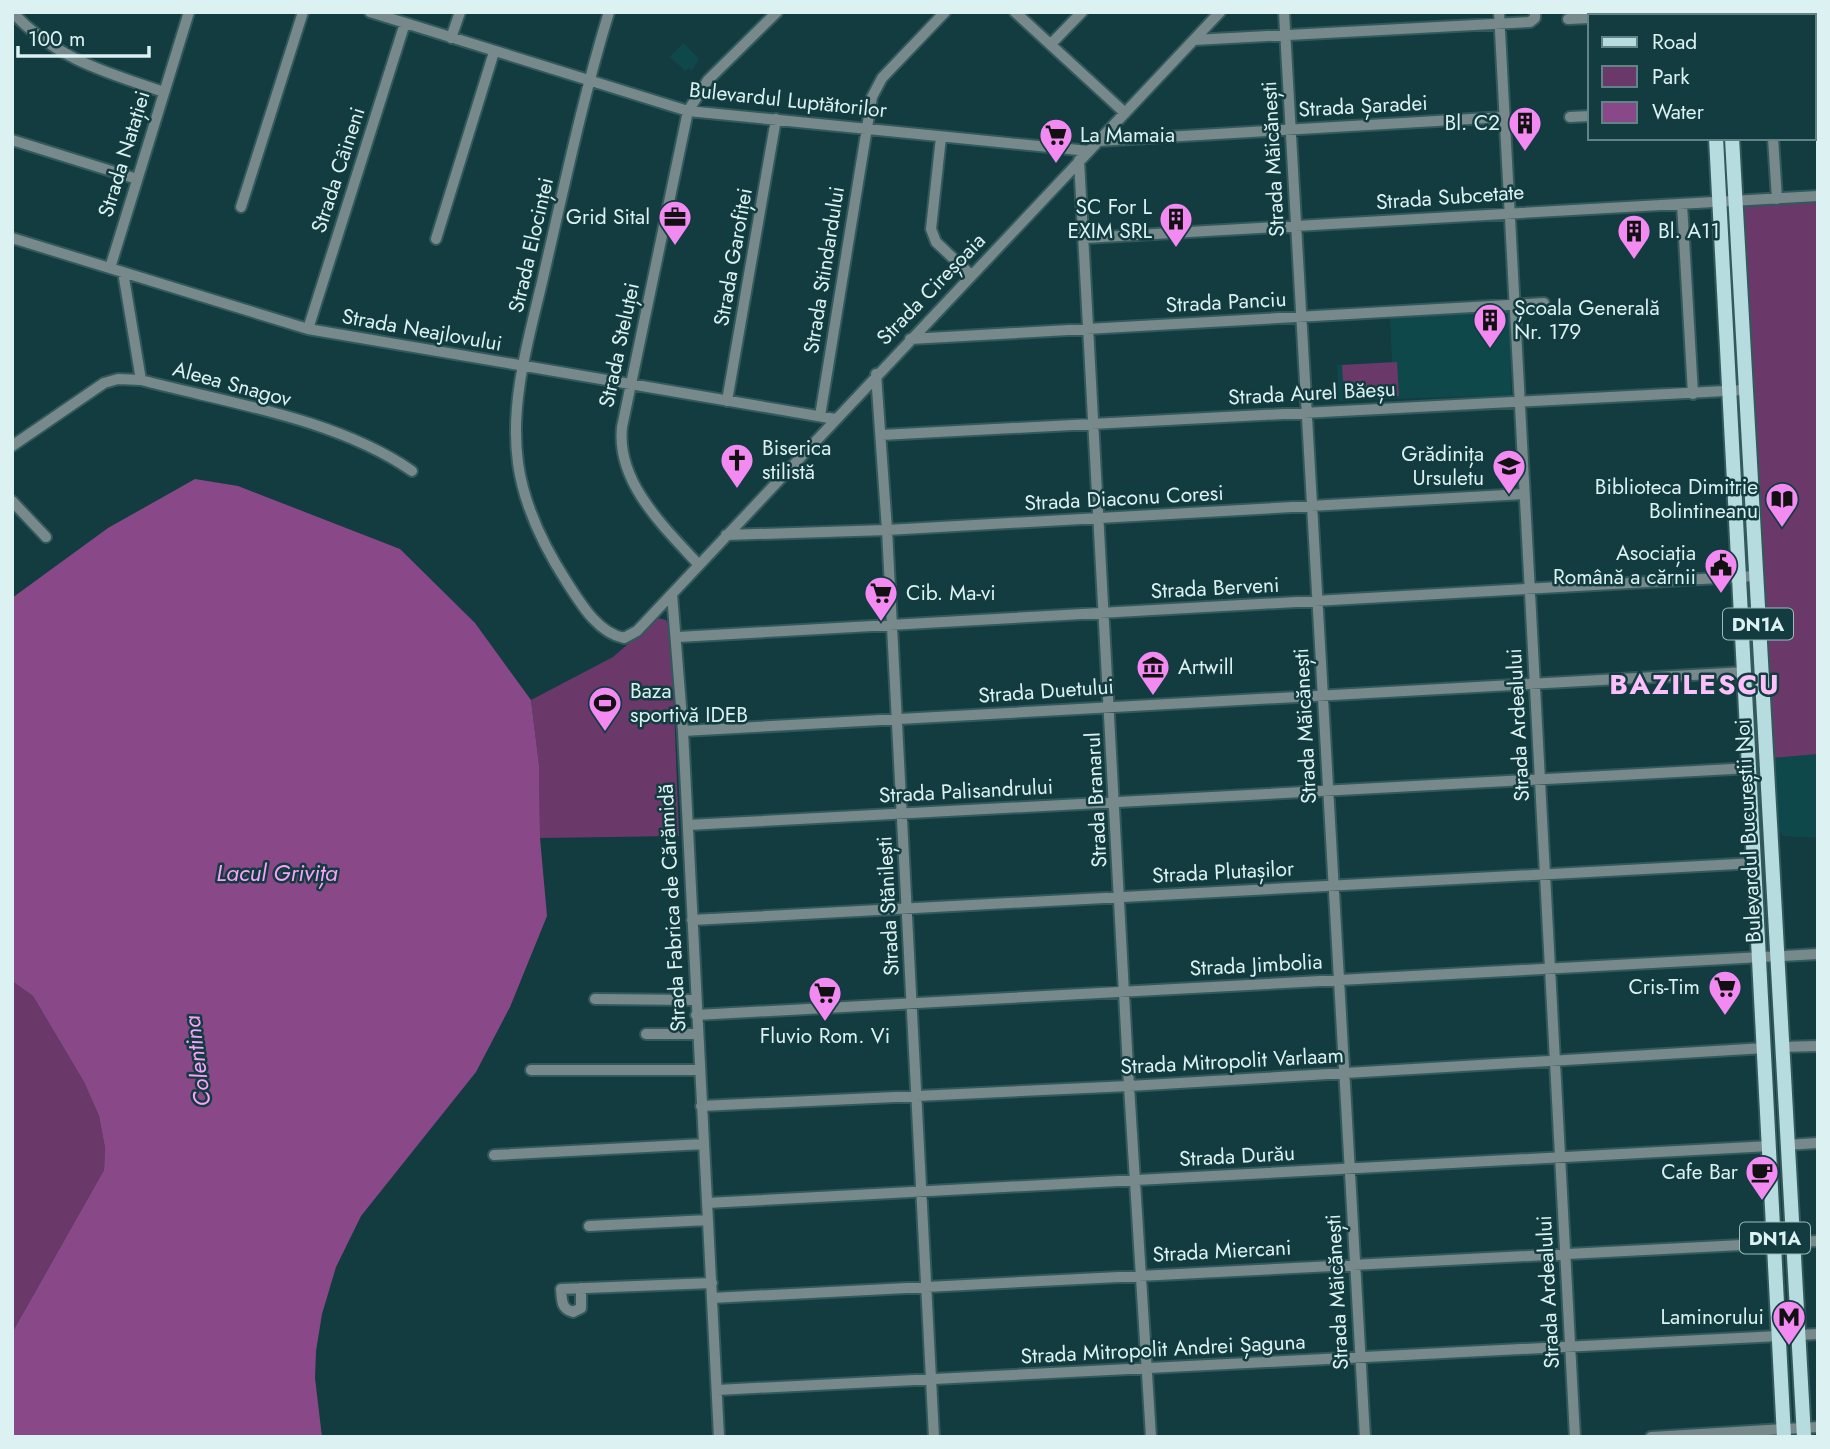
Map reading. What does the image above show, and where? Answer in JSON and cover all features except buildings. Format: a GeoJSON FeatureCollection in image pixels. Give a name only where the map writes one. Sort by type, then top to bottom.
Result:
{"type":"FeatureCollection","features":[{"type":"Feature","properties":{"kind":"main road","name":"Bulevardul Bucureștii Noi"},"geometry":{"type":"LineString","coordinates":[[1716,140],[1719,202],[1737,391],[1768,957],[1765,1048],[1784,1433]]}},
{"type":"Feature","properties":{"kind":"main road","name":"Bulevardul Bucureștii Noi"},"geometry":{"type":"LineString","coordinates":[[1732,140],[1737,391]]}},
{"type":"Feature","properties":{"kind":"main road","name":"Bulevardul Bucureștii Noi"},"geometry":{"type":"LineString","coordinates":[[1748,577],[1746,672],[1756,863],[1781,1047],[1799,1335],[1808,1430]]}},
{"type":"Feature","properties":{"kind":"street"},"geometry":{"type":"LineString","coordinates":[[12,12],[59,53],[95,69],[164,92]]}},
{"type":"Feature","properties":{"kind":"street","name":"Strada Natației"},"geometry":{"type":"LineString","coordinates":[[110,268],[189,12]]}},
{"type":"Feature","properties":{"kind":"street"},"geometry":{"type":"LineString","coordinates":[[241,206],[303,12]]}},
{"type":"Feature","properties":{"kind":"street","name":"Bulevardul Luptătorilor"},"geometry":{"type":"LineString","coordinates":[[370,12],[688,111],[1088,151]]}},
{"type":"Feature","properties":{"kind":"street"},"geometry":{"type":"LineString","coordinates":[[452,38],[460,12]]}},
{"type":"Feature","properties":{"kind":"street","name":"Strada Elocinței"},"geometry":{"type":"LineString","coordinates":[[609,12],[588,81],[523,367],[516,436],[522,486],[541,536],[562,575],[591,616],[619,638],[630,637],[672,594]]}},
{"type":"Feature","properties":{"kind":"street"},"geometry":{"type":"LineString","coordinates":[[688,111],[708,80],[777,12]]}},
{"type":"Feature","properties":{"kind":"street","name":"Strada Stindardului"},"geometry":{"type":"LineString","coordinates":[[820,416],[872,97],[882,78],[946,12]]}},
{"type":"Feature","properties":{"kind":"street"},"geometry":{"type":"LineString","coordinates":[[1015,12],[1125,113]]}},
{"type":"Feature","properties":{"kind":"street"},"geometry":{"type":"LineString","coordinates":[[1051,44],[1082,12]]}},
{"type":"Feature","properties":{"kind":"street","name":"Strada Cireșoaia"},"geometry":{"type":"LineString","coordinates":[[672,594],[876,374],[1220,12]]}},
{"type":"Feature","properties":{"kind":"street","name":"Strada Măicănești"},"geometry":{"type":"LineString","coordinates":[[1284,12],[1365,1437]]}},
{"type":"Feature","properties":{"kind":"street"},"geometry":{"type":"LineString","coordinates":[[1194,40],[1499,17],[1530,22],[1534,21],[1535,12]]}},
{"type":"Feature","properties":{"kind":"street"},"geometry":{"type":"LineString","coordinates":[[1683,14],[1709,13]]}},
{"type":"Feature","properties":{"kind":"street","name":"Strada Ardealului"},"geometry":{"type":"LineString","coordinates":[[1499,17],[1575,1437]]}},
{"type":"Feature","properties":{"kind":"street"},"geometry":{"type":"LineString","coordinates":[[1568,19],[1588,18]]}},
{"type":"Feature","properties":{"kind":"street","name":"Strada Câineni"},"geometry":{"type":"LineString","coordinates":[[308,329],[405,23]]}},
{"type":"Feature","properties":{"kind":"street"},"geometry":{"type":"LineString","coordinates":[[436,239],[494,52]]}},
{"type":"Feature","properties":{"kind":"street","name":"Strada Steluței"},"geometry":{"type":"LineString","coordinates":[[688,111],[630,384],[621,439],[625,462],[648,506],[699,565]]}},
{"type":"Feature","properties":{"kind":"street"},"geometry":{"type":"LineString","coordinates":[[1570,117],[1588,116]]}},
{"type":"Feature","properties":{"kind":"street","name":"Strada Șaradei"},"geometry":{"type":"LineString","coordinates":[[1097,141],[1505,117]]}},
{"type":"Feature","properties":{"kind":"street","name":"Strada Garofiței"},"geometry":{"type":"LineString","coordinates":[[727,401],[776,119]]}},
{"type":"Feature","properties":{"kind":"street"},"geometry":{"type":"LineString","coordinates":[[940,137],[931,229],[936,242],[971,275]]}},
{"type":"Feature","properties":{"kind":"street"},"geometry":{"type":"LineString","coordinates":[[12,139],[137,179]]}},
{"type":"Feature","properties":{"kind":"street"},"geometry":{"type":"LineString","coordinates":[[1773,140],[1777,199]]}},
{"type":"Feature","properties":{"kind":"street","name":"Strada Branarul"},"geometry":{"type":"LineString","coordinates":[[1079,160],[1139,1274],[1151,1437]]}},
{"type":"Feature","properties":{"kind":"street","name":"Strada Subcetate"},"geometry":{"type":"LineString","coordinates":[[1085,238],[1818,196]]}},
{"type":"Feature","properties":{"kind":"street"},"geometry":{"type":"LineString","coordinates":[[1682,204],[1693,394]]}},
{"type":"Feature","properties":{"kind":"street","name":"Strada Neajlovului"},"geometry":{"type":"LineString","coordinates":[[12,238],[308,329],[835,419]]}},
{"type":"Feature","properties":{"kind":"street","name":"Aleea Snagov"},"geometry":{"type":"LineString","coordinates":[[123,272],[141,380],[324,429],[378,450],[412,471]]}},
{"type":"Feature","properties":{"kind":"street","name":"Strada Panciu"},"geometry":{"type":"LineString","coordinates":[[910,339],[1544,303]]}},
{"type":"Feature","properties":{"kind":"street","name":"Strada Stănilești"},"geometry":{"type":"LineString","coordinates":[[876,374],[913,1003],[934,1437]]}},
{"type":"Feature","properties":{"kind":"street"},"geometry":{"type":"LineString","coordinates":[[12,446],[104,383],[118,379],[141,380]]}},
{"type":"Feature","properties":{"kind":"street","name":"Strada Aurel Băeșu"},"geometry":{"type":"LineString","coordinates":[[881,435],[1737,391]]}},
{"type":"Feature","properties":{"kind":"street","name":"Strada Diaconu Coresi"},"geometry":{"type":"LineString","coordinates":[[726,535],[887,530],[1524,494]]}},
{"type":"Feature","properties":{"kind":"street"},"geometry":{"type":"LineString","coordinates":[[12,501],[46,537]]}},
{"type":"Feature","properties":{"kind":"street","name":"Strada Berveni"},"geometry":{"type":"LineString","coordinates":[[678,637],[1748,577]]}},
{"type":"Feature","properties":{"kind":"street","name":"Strada Fabrica de Cărămidă"},"geometry":{"type":"LineString","coordinates":[[672,594],[678,637],[701,1106],[700,1144],[707,1203],[719,1437]]}},
{"type":"Feature","properties":{"kind":"street","name":"Strada Duetului"},"geometry":{"type":"LineString","coordinates":[[683,731],[1746,672]]}},
{"type":"Feature","properties":{"kind":"street","name":"Strada Palisandrului"},"geometry":{"type":"LineString","coordinates":[[688,825],[1751,768]]}},
{"type":"Feature","properties":{"kind":"street","name":"Strada Plutașilor"},"geometry":{"type":"LineString","coordinates":[[692,920],[1756,863]]}},
{"type":"Feature","properties":{"kind":"street","name":"Strada Jimbolia"},"geometry":{"type":"LineString","coordinates":[[696,1015],[1818,954]]}},
{"type":"Feature","properties":{"kind":"street"},"geometry":{"type":"LineString","coordinates":[[595,999],[695,1000]]}},
{"type":"Feature","properties":{"kind":"street"},"geometry":{"type":"LineString","coordinates":[[646,1034],[697,1034]]}},
{"type":"Feature","properties":{"kind":"street"},"geometry":{"type":"LineString","coordinates":[[1781,1047],[1818,1046]]}},
{"type":"Feature","properties":{"kind":"street","name":"Strada Mitropolit Varlaam"},"geometry":{"type":"LineString","coordinates":[[701,1106],[918,1098],[1555,1063],[1765,1048]]}},
{"type":"Feature","properties":{"kind":"street"},"geometry":{"type":"LineString","coordinates":[[531,1070],[699,1070]]}},
{"type":"Feature","properties":{"kind":"street"},"geometry":{"type":"LineString","coordinates":[[1786,1145],[1818,1143]]}},
{"type":"Feature","properties":{"kind":"street"},"geometry":{"type":"LineString","coordinates":[[494,1155],[700,1144]]}},
{"type":"Feature","properties":{"kind":"street","name":"Strada Durău"},"geometry":{"type":"LineString","coordinates":[[707,1203],[1770,1146]]}},
{"type":"Feature","properties":{"kind":"street"},"geometry":{"type":"LineString","coordinates":[[589,1226],[708,1220]]}},
{"type":"Feature","properties":{"kind":"street","name":"Strada Miercani"},"geometry":{"type":"LineString","coordinates":[[712,1298],[1775,1241],[1818,1241]]}},
{"type":"Feature","properties":{"kind":"street"},"geometry":{"type":"LineString","coordinates":[[581,1288],[712,1283]]}},
{"type":"Feature","properties":{"kind":"street"},"geometry":{"type":"LineString","coordinates":[[1799,1335],[1818,1334]]}},
{"type":"Feature","properties":{"kind":"street","name":"Strada Mitropolit Andrei Șaguna"},"geometry":{"type":"LineString","coordinates":[[717,1390],[1779,1336]]}},
{"type":"Feature","properties":{"kind":"street"},"geometry":{"type":"LineString","coordinates":[[1651,1437],[1808,1430]]}},
{"type":"Feature","properties":{"kind":"shaded area"},"geometry":{"type":"Polygon","coordinates":[[[683,43],[699,59],[692,71],[689,68],[685,71],[670,57],[683,43]]]}},
{"type":"Feature","properties":{"kind":"shaded area"},"geometry":{"type":"Polygon","coordinates":[[[1509,310],[1511,395],[1339,401],[1337,365],[1392,362],[1390,317],[1509,310]]]}},
{"type":"Feature","properties":{"kind":"shaded area"},"geometry":{"type":"Polygon","coordinates":[[[1818,754],[1818,838],[1783,836],[1778,829],[1771,758],[1818,754]]]}},
{"type":"Feature","properties":{"kind":"green space"},"geometry":{"type":"Polygon","coordinates":[[[1818,202],[1818,754],[1771,758],[1743,207],[1818,202]]]}},
{"type":"Feature","properties":{"kind":"green space"},"geometry":{"type":"Polygon","coordinates":[[[1397,362],[1399,396],[1344,398],[1342,365],[1397,362]]]}},
{"type":"Feature","properties":{"kind":"green space","name":"Baza sportivă IDEB"},"geometry":{"type":"Polygon","coordinates":[[[658,618],[666,620],[671,628],[679,836],[540,838],[539,765],[531,700],[613,657],[658,618]]]}},
{"type":"Feature","properties":{"kind":"green space"},"geometry":{"type":"Polygon","coordinates":[[[12,981],[33,996],[84,1082],[99,1116],[105,1148],[104,1170],[12,1333],[12,981]]]}},
{"type":"Feature","properties":{"kind":"water","name":"Lacul Grivița"},"geometry":{"type":"Polygon","coordinates":[[[195,479],[238,486],[400,549],[475,623],[531,700],[539,765],[540,838],[547,916],[510,1007],[476,1072],[361,1216],[336,1267],[322,1314],[316,1351],[315,1378],[322,1437],[12,1437],[12,1333],[104,1170],[105,1148],[99,1116],[84,1082],[33,996],[12,981],[12,598],[108,528],[195,479]]]}},
{"type":"Feature","properties":{"kind":"place","name":"Bl. C2"},"geometry":{"type":"Point","coordinates":[1525,153]}},
{"type":"Feature","properties":{"kind":"place","name":"La Mamaia"},"geometry":{"type":"Point","coordinates":[1056,165]}},
{"type":"Feature","properties":{"kind":"place","name":"Grid Sital"},"geometry":{"type":"Point","coordinates":[675,247]}},
{"type":"Feature","properties":{"kind":"place","name":"SC For L EXIM SRL"},"geometry":{"type":"Point","coordinates":[1176,249]}},
{"type":"Feature","properties":{"kind":"place","name":"Bl. A11"},"geometry":{"type":"Point","coordinates":[1634,261]}},
{"type":"Feature","properties":{"kind":"place","name":"Școala Generală Nr. 179"},"geometry":{"type":"Point","coordinates":[1490,350]}},
{"type":"Feature","properties":{"kind":"place","name":"Biserica stilistă"},"geometry":{"type":"Point","coordinates":[737,490]}},
{"type":"Feature","properties":{"kind":"place","name":"Grădinița Ursuletu"},"geometry":{"type":"Point","coordinates":[1509,496]}},
{"type":"Feature","properties":{"kind":"place","name":"Biblioteca Dimitrie Bolintineanu"},"geometry":{"type":"Point","coordinates":[1782,529]}},
{"type":"Feature","properties":{"kind":"place","name":"Asociația Română a cărnii"},"geometry":{"type":"Point","coordinates":[1721,595]}},
{"type":"Feature","properties":{"kind":"place","name":"Cib. Ma-vi"},"geometry":{"type":"Point","coordinates":[881,623]}},
{"type":"Feature","properties":{"kind":"place","name":"Artwill"},"geometry":{"type":"Point","coordinates":[1153,697]}},
{"type":"Feature","properties":{"kind":"place","name":"Baza sportivă IDEB"},"geometry":{"type":"Point","coordinates":[605,733]}},
{"type":"Feature","properties":{"kind":"place","name":"Cris-Tim"},"geometry":{"type":"Point","coordinates":[1725,1017]}},
{"type":"Feature","properties":{"kind":"place","name":"Fluvio Rom. Vi"},"geometry":{"type":"Point","coordinates":[825,1023]}},
{"type":"Feature","properties":{"kind":"place","name":"Cafe Bar"},"geometry":{"type":"Point","coordinates":[1762,1202]}},
{"type":"Feature","properties":{"kind":"place","name":"Laminorului"},"geometry":{"type":"Point","coordinates":[1789,1347]}},
{"type":"Feature","properties":{"kind":"district","name":"BAZILESCU"},"geometry":{"type":"Point","coordinates":[1695,684]}},
{"type":"Feature","properties":{"kind":"water label","name":"Colentina"},"geometry":{"type":"Point","coordinates":[197,1061]}}]}
